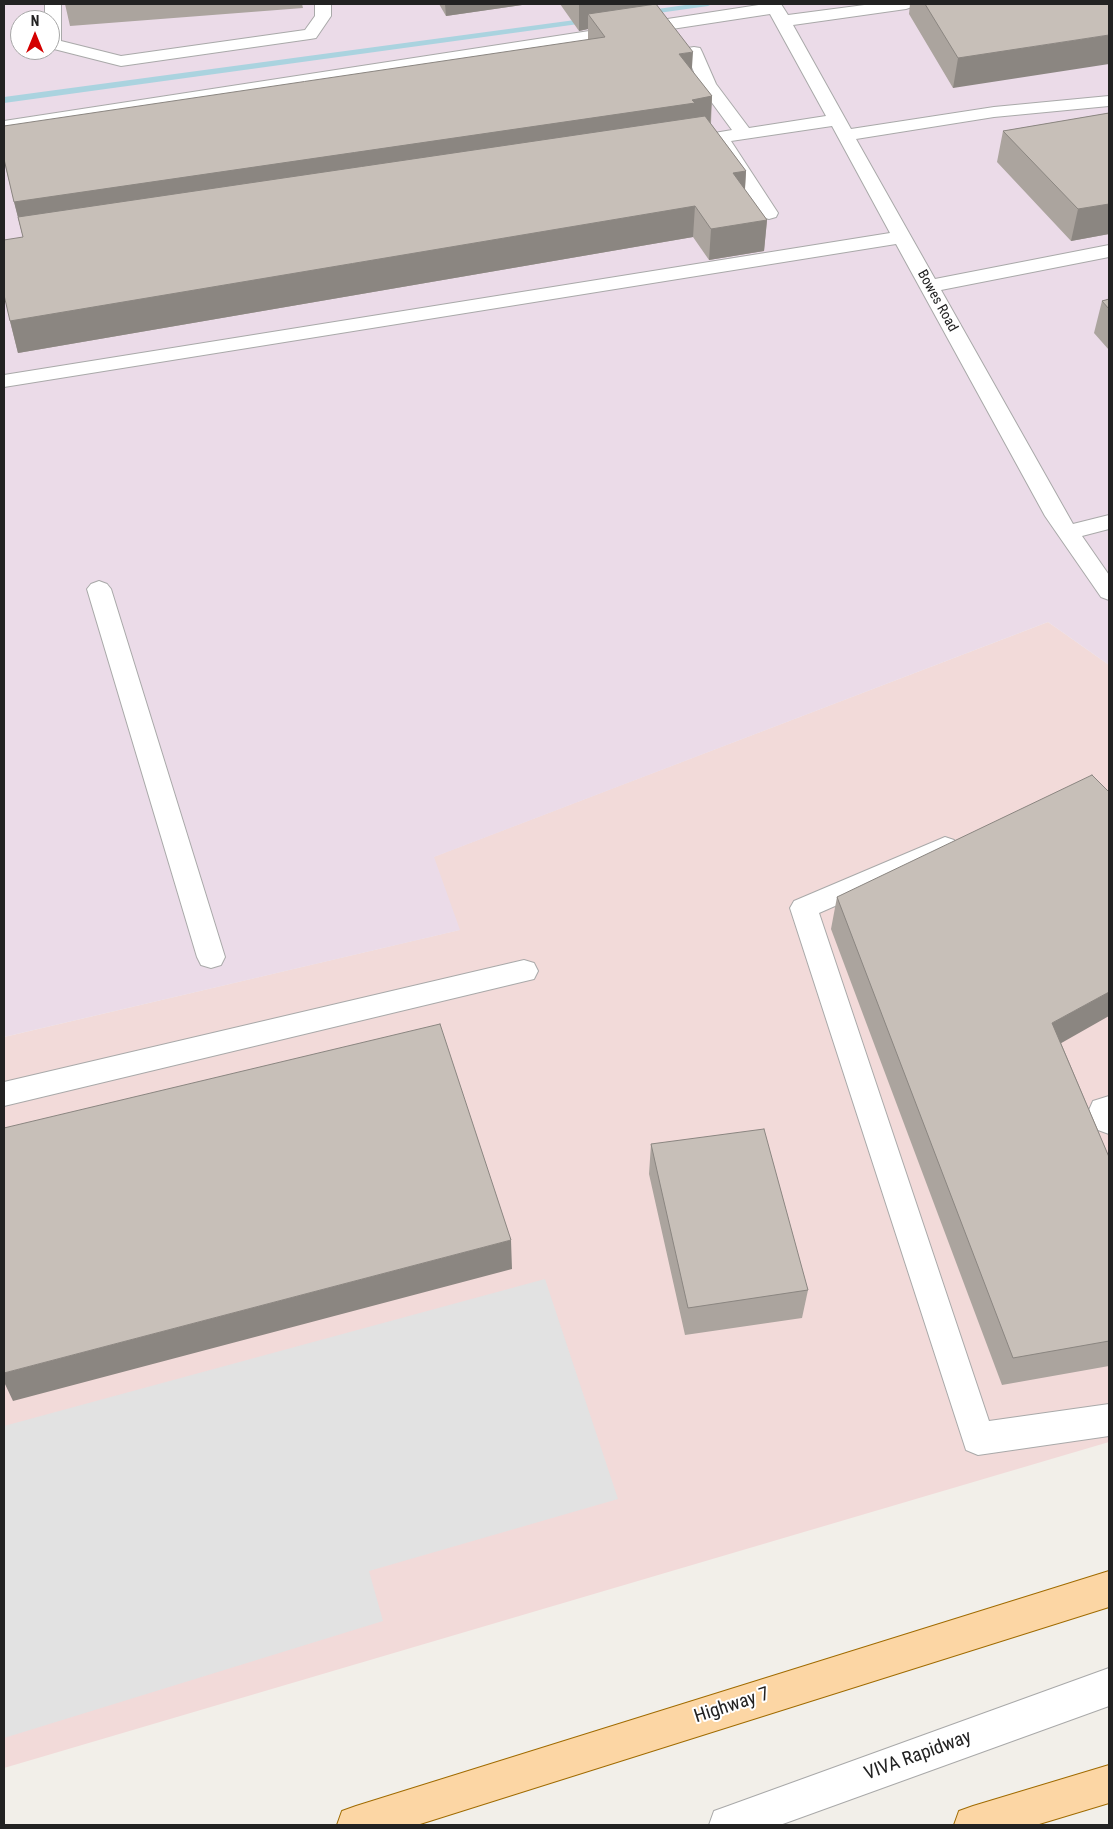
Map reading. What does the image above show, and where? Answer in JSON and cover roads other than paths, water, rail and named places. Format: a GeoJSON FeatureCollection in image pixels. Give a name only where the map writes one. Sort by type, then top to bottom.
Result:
{"type":"FeatureCollection","features":[{"type":"Feature","properties":{"kind":"main road","name":"Highway 7"},"geometry":{"type":"LineString","coordinates":[[356,1825],[1109,1590]]}},
{"type":"Feature","properties":{"kind":"main road"},"geometry":{"type":"LineString","coordinates":[[973,1825],[1109,1784]]}},
{"type":"Feature","properties":{"kind":"street"},"geometry":{"type":"LineString","coordinates":[[53,4],[54,44],[120,61],[310,34],[324,16],[323,4]]}},
{"type":"Feature","properties":{"kind":"street"},"geometry":{"type":"LineString","coordinates":[[4,126],[777,11],[906,4]]}},
{"type":"Feature","properties":{"kind":"street","name":"Bowes Road"},"geometry":{"type":"LineString","coordinates":[[777,11],[1056,516],[1109,592]]}},
{"type":"Feature","properties":{"kind":"street"},"geometry":{"type":"LineString","coordinates":[[694,52],[708,85],[744,134]]}},
{"type":"Feature","properties":{"kind":"street"},"geometry":{"type":"LineString","coordinates":[[672,145],[744,134],[841,128],[1109,101]]}},
{"type":"Feature","properties":{"kind":"street"},"geometry":{"type":"LineString","coordinates":[[721,138],[769,213]]}},
{"type":"Feature","properties":{"kind":"street"},"geometry":{"type":"LineString","coordinates":[[4,381],[901,237]]}},
{"type":"Feature","properties":{"kind":"street"},"geometry":{"type":"LineString","coordinates":[[929,286],[1109,251]]}},
{"type":"Feature","properties":{"kind":"street"},"geometry":{"type":"LineString","coordinates":[[1067,533],[1109,522]]}},
{"type":"Feature","properties":{"kind":"street"},"geometry":{"type":"LineString","coordinates":[[99,589],[211,957]]}},
{"type":"Feature","properties":{"kind":"street"},"geometry":{"type":"LineString","coordinates":[[966,838],[804,908],[978,1439],[1109,1420]]}},
{"type":"Feature","properties":{"kind":"street"},"geometry":{"type":"LineString","coordinates":[[4,1094],[524,970]]}},
{"type":"Feature","properties":{"kind":"street"},"geometry":{"type":"LineString","coordinates":[[1109,1108],[1104,1110],[1109,1121]]}},
{"type":"Feature","properties":{"kind":"street","name":"VIVA Rapidway"},"geometry":{"type":"LineString","coordinates":[[728,1825],[1109,1687]]}},
{"type":"Feature","properties":{"kind":"waterway"},"geometry":{"type":"LineString","coordinates":[[644,13],[708,4]]}},
{"type":"Feature","properties":{"kind":"waterway"},"geometry":{"type":"LineString","coordinates":[[4,100],[590,20]]}}]}
